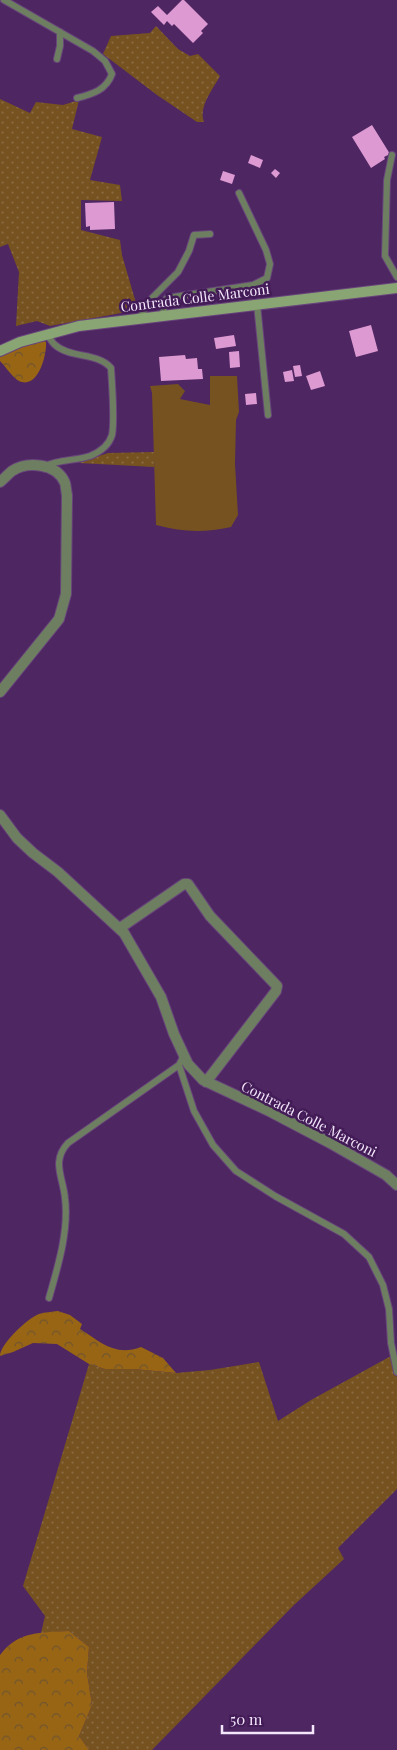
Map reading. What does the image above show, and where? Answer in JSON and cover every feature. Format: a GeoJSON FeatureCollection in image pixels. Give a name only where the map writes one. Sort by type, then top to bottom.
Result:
{"type":"FeatureCollection","features":[{"type":"Feature","properties":{"kind":"street","name":"Contrada Colle Marconi"},"geometry":{"type":"LineString","coordinates":[[0,351],[20,342],[79,326],[397,288]]}},
{"type":"Feature","properties":{"kind":"street"},"geometry":{"type":"LineString","coordinates":[[0,482],[12,471],[23,466],[32,464],[45,466],[60,476],[64,482],[67,495],[66,594],[59,619],[0,692]]}},
{"type":"Feature","properties":{"kind":"street","name":"Contrada Colle Marconi"},"geometry":{"type":"LineString","coordinates":[[0,815],[17,838],[58,872],[124,933],[161,997],[181,1060],[206,1082],[270,1111],[330,1143],[386,1175],[397,1185]]}},
{"type":"Feature","properties":{"kind":"street"},"geometry":{"type":"LineString","coordinates":[[120,928],[184,884],[188,884],[210,916],[278,986],[206,1082]]}},
{"type":"Feature","properties":{"kind":"lane"},"geometry":{"type":"LineString","coordinates":[[4,0],[60,32],[105,61],[112,74],[108,85],[92,94],[78,98]]}},
{"type":"Feature","properties":{"kind":"lane"},"geometry":{"type":"LineString","coordinates":[[57,59],[60,46],[60,32]]}},
{"type":"Feature","properties":{"kind":"lane"},"geometry":{"type":"LineString","coordinates":[[392,155],[387,180],[385,256],[397,277]]}},
{"type":"Feature","properties":{"kind":"lane"},"geometry":{"type":"LineString","coordinates":[[164,316],[163,303],[167,298],[253,284],[267,278],[270,264],[266,250],[239,193]]}},
{"type":"Feature","properties":{"kind":"lane"},"geometry":{"type":"LineString","coordinates":[[139,319],[150,300],[178,272],[189,251],[194,235],[210,234]]}},
{"type":"Feature","properties":{"kind":"lane"},"geometry":{"type":"LineString","coordinates":[[257,304],[268,414]]}},
{"type":"Feature","properties":{"kind":"lane"},"geometry":{"type":"LineString","coordinates":[[45,466],[56,461],[89,456],[101,451],[112,436],[111,368],[105,361],[73,354],[55,345],[48,335]]}},
{"type":"Feature","properties":{"kind":"lane"},"geometry":{"type":"LineString","coordinates":[[49,1298],[60,1259],[65,1228],[66,1198],[58,1158],[62,1150],[68,1143],[181,1060],[194,1111],[214,1145],[236,1171],[275,1196],[344,1234],[369,1257],[383,1285],[390,1310],[391,1343],[397,1372]]}},
{"type":"Feature","properties":{"kind":"shaded area"},"geometry":{"type":"Polygon","coordinates":[[[156,26],[178,49],[190,56],[198,54],[220,76],[205,104],[203,110],[204,122],[197,122],[157,95],[103,54],[111,36],[150,33],[156,26]]]}},
{"type":"Feature","properties":{"kind":"shaded area"},"geometry":{"type":"Polygon","coordinates":[[[0,99],[30,113],[36,102],[63,105],[79,100],[72,129],[102,137],[90,180],[120,185],[122,201],[81,200],[81,230],[120,240],[122,255],[138,310],[50,326],[37,321],[16,326],[19,272],[8,244],[0,247],[0,99]]]}},
{"type":"Feature","properties":{"kind":"shaded area"},"geometry":{"type":"Polygon","coordinates":[[[210,376],[237,376],[239,412],[236,420],[235,464],[238,515],[231,527],[212,530],[184,530],[156,525],[152,393],[150,386],[178,384],[185,391],[180,399],[210,405],[210,376]]]}},
{"type":"Feature","properties":{"kind":"shaded area"},"geometry":{"type":"Polygon","coordinates":[[[154,452],[154,467],[79,463],[108,453],[154,452]]]}},
{"type":"Feature","properties":{"kind":"shaded area"},"geometry":{"type":"Polygon","coordinates":[[[391,1356],[397,1378],[397,1489],[338,1548],[344,1559],[294,1605],[152,1750],[89,1750],[79,1736],[92,1705],[87,1673],[89,1647],[69,1631],[41,1633],[45,1616],[23,1586],[89,1364],[105,1369],[134,1369],[176,1373],[259,1362],[278,1421],[311,1400],[391,1356]]]}},
{"type":"Feature","properties":{"kind":"green space"},"geometry":{"type":"Polygon","coordinates":[[[42,340],[46,342],[46,348],[40,370],[31,381],[19,381],[0,361],[0,355],[42,340]]]}},
{"type":"Feature","properties":{"kind":"green space"},"geometry":{"type":"Polygon","coordinates":[[[58,1311],[70,1315],[82,1324],[80,1329],[109,1347],[132,1350],[141,1347],[163,1358],[176,1373],[134,1369],[105,1369],[89,1364],[57,1344],[33,1343],[0,1356],[9,1338],[34,1316],[58,1311]]]}},
{"type":"Feature","properties":{"kind":"green space"},"geometry":{"type":"Polygon","coordinates":[[[69,1631],[89,1647],[87,1673],[92,1705],[79,1736],[89,1750],[0,1750],[0,1655],[15,1641],[31,1634],[69,1631]]]}},
{"type":"Feature","properties":{"kind":"building"},"geometry":{"type":"Polygon","coordinates":[[[182,0],[208,24],[201,31],[203,33],[193,43],[174,24],[172,26],[167,21],[164,25],[151,12],[158,6],[167,15],[182,0]]]}},
{"type":"Feature","properties":{"kind":"building"},"geometry":{"type":"Polygon","coordinates":[[[372,125],[390,154],[371,168],[352,137],[372,125]]]}},
{"type":"Feature","properties":{"kind":"building"},"geometry":{"type":"Polygon","coordinates":[[[251,155],[263,160],[260,168],[248,163],[251,155]]]}},
{"type":"Feature","properties":{"kind":"building"},"geometry":{"type":"Polygon","coordinates":[[[275,169],[280,173],[276,178],[271,173],[275,169]]]}},
{"type":"Feature","properties":{"kind":"building"},"geometry":{"type":"Polygon","coordinates":[[[223,171],[235,175],[232,184],[220,180],[223,171]]]}},
{"type":"Feature","properties":{"kind":"building"},"geometry":{"type":"Polygon","coordinates":[[[114,202],[115,229],[90,230],[90,226],[86,227],[85,203],[114,202]]]}},
{"type":"Feature","properties":{"kind":"building"},"geometry":{"type":"Polygon","coordinates":[[[371,325],[378,351],[356,357],[349,331],[371,325]]]}},
{"type":"Feature","properties":{"kind":"building"},"geometry":{"type":"Polygon","coordinates":[[[234,335],[236,346],[216,349],[214,338],[234,335]]]}},
{"type":"Feature","properties":{"kind":"building"},"geometry":{"type":"Polygon","coordinates":[[[239,351],[240,367],[230,368],[229,352],[239,351]]]}},
{"type":"Feature","properties":{"kind":"building"},"geometry":{"type":"Polygon","coordinates":[[[185,355],[186,359],[197,358],[198,369],[202,369],[203,379],[161,381],[159,357],[185,355]]]}},
{"type":"Feature","properties":{"kind":"building"},"geometry":{"type":"Polygon","coordinates":[[[300,365],[302,376],[295,377],[293,366],[300,365]]]}},
{"type":"Feature","properties":{"kind":"building"},"geometry":{"type":"Polygon","coordinates":[[[292,370],[294,381],[285,382],[283,372],[292,370]]]}},
{"type":"Feature","properties":{"kind":"building"},"geometry":{"type":"Polygon","coordinates":[[[320,371],[325,386],[311,390],[306,376],[320,371]]]}},
{"type":"Feature","properties":{"kind":"building"},"geometry":{"type":"Polygon","coordinates":[[[256,393],[257,404],[246,405],[245,394],[256,393]]]}}]}
